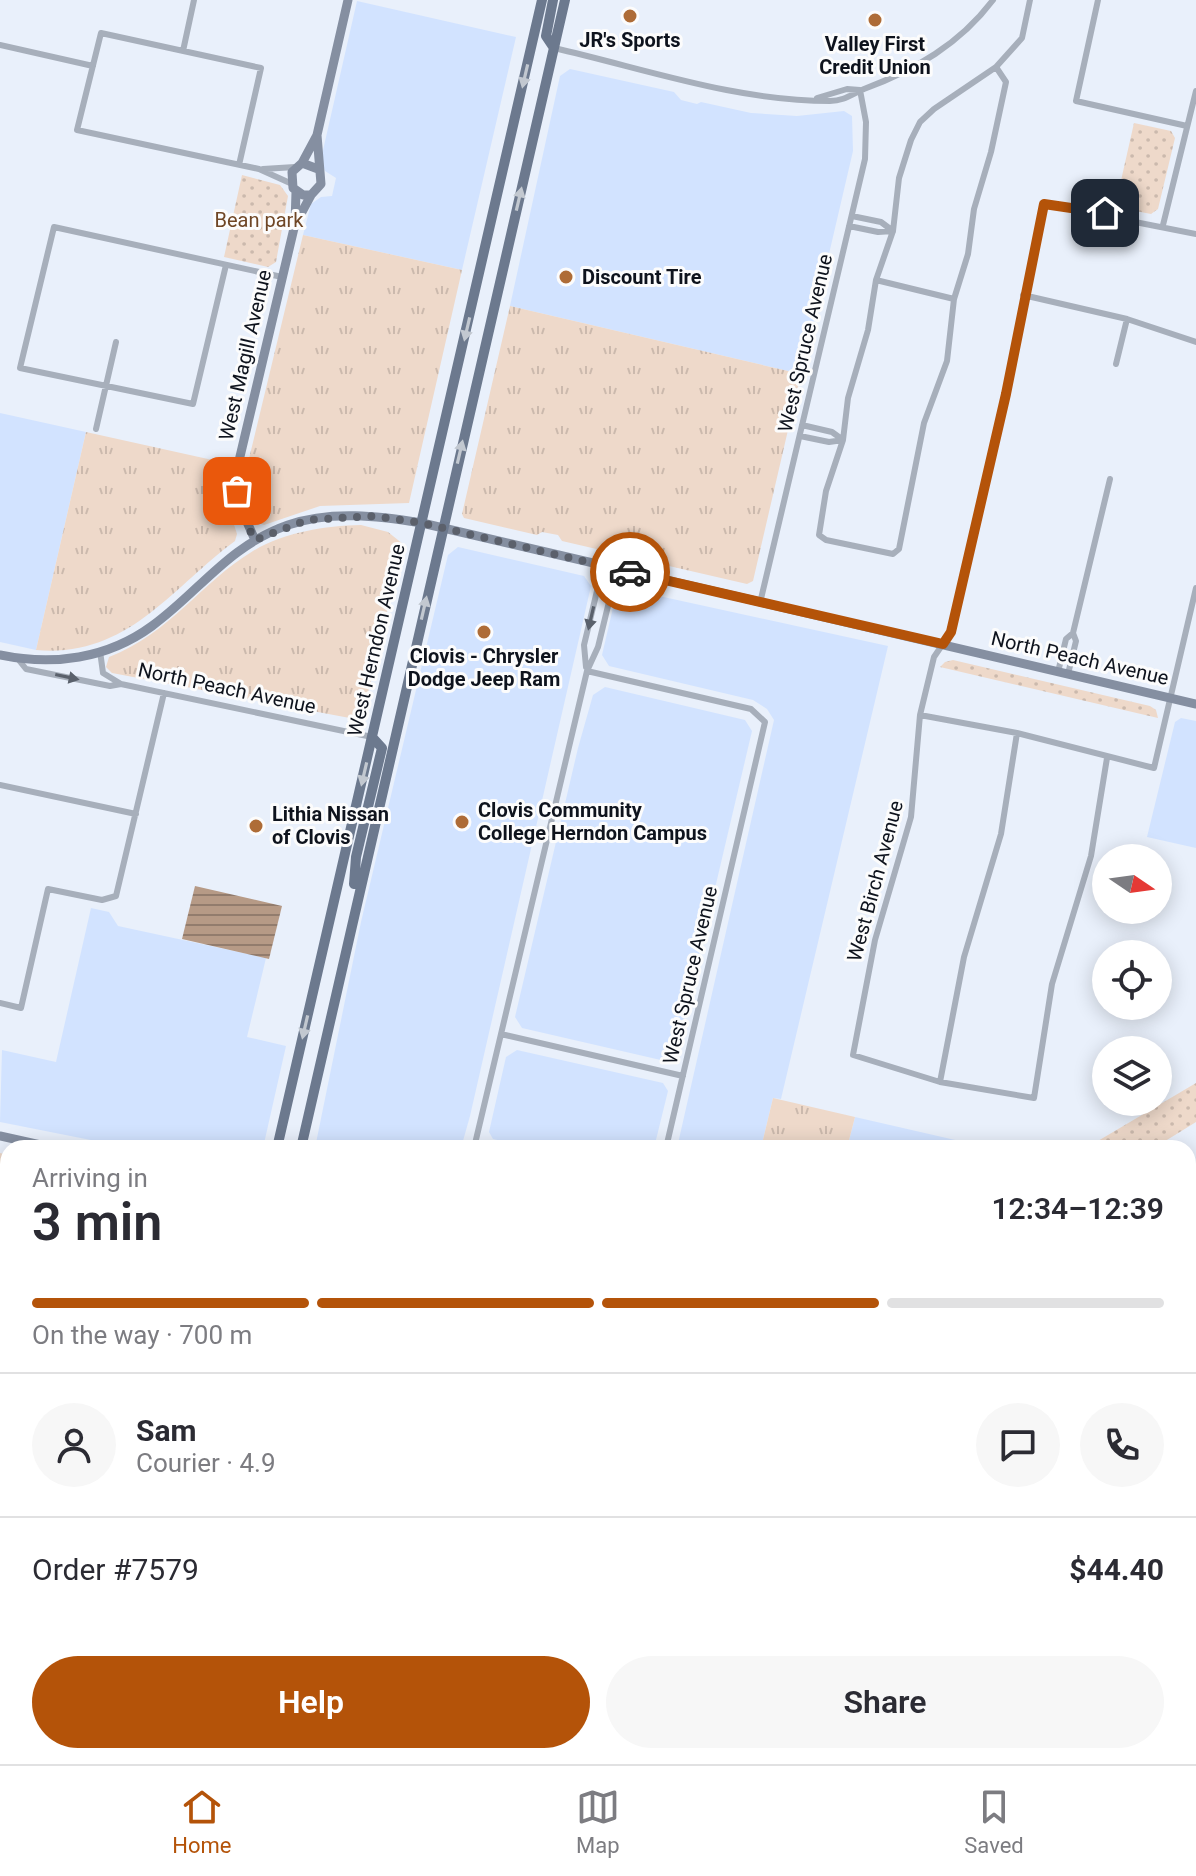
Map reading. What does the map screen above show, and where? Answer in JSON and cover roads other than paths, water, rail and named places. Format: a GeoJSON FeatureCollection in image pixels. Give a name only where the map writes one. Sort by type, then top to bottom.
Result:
{"type":"FeatureCollection","features":[{"type":"Feature","properties":{"kind":"main road","name":"West Herndon Avenue"},"geometry":{"type":"LineString","coordinates":[[279,1140],[542,0]]}},
{"type":"Feature","properties":{"kind":"main road"},"geometry":{"type":"LineString","coordinates":[[553,0],[546,36],[554,48]]}},
{"type":"Feature","properties":{"kind":"main road","name":"West Herndon Avenue"},"geometry":{"type":"LineString","coordinates":[[303,1140],[565,0]]}},
{"type":"Feature","properties":{"kind":"main road"},"geometry":{"type":"LineString","coordinates":[[352,918],[356,857],[382,748],[372,737]]}},
{"type":"Feature","properties":{"kind":"street"},"geometry":{"type":"LineString","coordinates":[[183,51],[194,0]]}},
{"type":"Feature","properties":{"kind":"street"},"geometry":{"type":"LineString","coordinates":[[259,169],[298,165],[318,169],[317,135],[348,0]]}},
{"type":"Feature","properties":{"kind":"street"},"geometry":{"type":"LineString","coordinates":[[554,48],[754,97],[816,99],[847,89],[860,90],[894,78],[939,53],[993,0]]}},
{"type":"Feature","properties":{"kind":"street"},"geometry":{"type":"LineString","coordinates":[[996,67],[1006,82],[991,152],[974,209],[968,254],[954,299],[947,361],[924,423],[899,549],[893,554],[819,535],[826,491],[843,440],[848,398],[868,330],[876,280],[893,231],[899,178],[920,122],[996,67],[1022,38],[1030,0]]}},
{"type":"Feature","properties":{"kind":"street"},"geometry":{"type":"LineString","coordinates":[[1098,0],[1076,101],[1187,126]]}},
{"type":"Feature","properties":{"kind":"street"},"geometry":{"type":"LineString","coordinates":[[239,165],[261,68],[101,33],[77,130],[239,165],[259,169],[311,195]]}},
{"type":"Feature","properties":{"kind":"street"},"geometry":{"type":"LineString","coordinates":[[0,45],[93,66]]}},
{"type":"Feature","properties":{"kind":"street","name":"West Spruce Avenue"},"geometry":{"type":"LineString","coordinates":[[760,603],[852,216],[867,140],[860,90]]}},
{"type":"Feature","properties":{"kind":"street"},"geometry":{"type":"LineString","coordinates":[[1196,91],[1163,225],[1196,234]]}},
{"type":"Feature","properties":{"kind":"street"},"geometry":{"type":"LineString","coordinates":[[298,165],[317,135]]}},
{"type":"Feature","properties":{"kind":"street","name":"West Magill Avenue"},"geometry":{"type":"LineString","coordinates":[[295,224],[293,187],[298,165]]}},
{"type":"Feature","properties":{"kind":"street","name":"West Magill Avenue"},"geometry":{"type":"LineString","coordinates":[[255,540],[239,504],[238,465],[295,224],[321,184],[318,169]]}},
{"type":"Feature","properties":{"kind":"street","name":"West Birch Avenue"},"geometry":{"type":"LineString","coordinates":[[940,1082],[853,1055],[875,940],[911,817],[920,715],[934,657],[951,632],[1000,424],[1023,295],[1044,204],[1163,225]]}},
{"type":"Feature","properties":{"kind":"street"},"geometry":{"type":"LineString","coordinates":[[852,216],[881,222],[893,231]]}},
{"type":"Feature","properties":{"kind":"street"},"geometry":{"type":"LineString","coordinates":[[849,226],[878,232],[893,231]]}},
{"type":"Feature","properties":{"kind":"street"},"geometry":{"type":"LineString","coordinates":[[226,265],[193,404],[20,368],[54,227],[282,277]]}},
{"type":"Feature","properties":{"kind":"street"},"geometry":{"type":"LineString","coordinates":[[876,280],[954,299]]}},
{"type":"Feature","properties":{"kind":"street"},"geometry":{"type":"LineString","coordinates":[[1023,295],[1127,319],[1196,342]]}},
{"type":"Feature","properties":{"kind":"street"},"geometry":{"type":"LineString","coordinates":[[1116,364],[1127,319]]}},
{"type":"Feature","properties":{"kind":"street"},"geometry":{"type":"LineString","coordinates":[[96,429],[116,342]]}},
{"type":"Feature","properties":{"kind":"street"},"geometry":{"type":"LineString","coordinates":[[802,425],[832,432],[843,440]]}},
{"type":"Feature","properties":{"kind":"street"},"geometry":{"type":"LineString","coordinates":[[800,436],[829,442],[843,440]]}},
{"type":"Feature","properties":{"kind":"street"},"geometry":{"type":"LineString","coordinates":[[1063,673],[1066,639],[1073,633],[1110,479]]}},
{"type":"Feature","properties":{"kind":"street","name":"North Peach Avenue"},"geometry":{"type":"LineString","coordinates":[[0,655],[59,661],[100,651],[152,626],[224,559],[255,540],[288,525],[326,517],[374,516],[422,523],[1196,704]]}},
{"type":"Feature","properties":{"kind":"street"},"geometry":{"type":"LineString","coordinates":[[587,671],[584,645],[603,566]]}},
{"type":"Feature","properties":{"kind":"street"},"geometry":{"type":"LineString","coordinates":[[476,1140],[587,671],[598,647],[617,569]]}},
{"type":"Feature","properties":{"kind":"street"},"geometry":{"type":"LineString","coordinates":[[920,715],[1017,733],[1154,768],[1196,592]]}},
{"type":"Feature","properties":{"kind":"street","name":"North Peach Avenue"},"geometry":{"type":"LineString","coordinates":[[100,651],[103,673],[121,684],[372,737]]}},
{"type":"Feature","properties":{"kind":"street","name":"North Peach Avenue"},"geometry":{"type":"LineString","coordinates":[[18,659],[26,669],[110,686],[121,684]]}},
{"type":"Feature","properties":{"kind":"street","name":"West Spruce Avenue"},"geometry":{"type":"LineString","coordinates":[[587,671],[747,708],[763,717],[766,729],[668,1140]]}},
{"type":"Feature","properties":{"kind":"street"},"geometry":{"type":"LineString","coordinates":[[0,1003],[21,1008],[48,889],[102,900],[113,899],[118,892],[164,693]]}},
{"type":"Feature","properties":{"kind":"street"},"geometry":{"type":"LineString","coordinates":[[1017,733],[1001,834],[964,957],[940,1082],[1034,1098],[1052,984],[1091,856],[1107,758]]}},
{"type":"Feature","properties":{"kind":"street"},"geometry":{"type":"LineString","coordinates":[[0,785],[136,814]]}},
{"type":"Feature","properties":{"kind":"street"},"geometry":{"type":"LineString","coordinates":[[501,1034],[683,1076]]}},
{"type":"Feature","properties":{"kind":"place","name":"JR's Sports"},"geometry":{"type":"Point","coordinates":[630,16]}},
{"type":"Feature","properties":{"kind":"place","name":"Valley First Credit Union"},"geometry":{"type":"Point","coordinates":[875,20]}},
{"type":"Feature","properties":{"kind":"place","name":"Discount Tire"},"geometry":{"type":"Point","coordinates":[566,277]}},
{"type":"Feature","properties":{"kind":"place","name":"Clovis - Chrysler Dodge Jeep Ram"},"geometry":{"type":"Point","coordinates":[484,632]}},
{"type":"Feature","properties":{"kind":"place","name":"Clovis Community College Herndon Campus"},"geometry":{"type":"Point","coordinates":[462,822]}},
{"type":"Feature","properties":{"kind":"place","name":"Lithia Nissan of Clovis"},"geometry":{"type":"Point","coordinates":[256,826]}},
{"type":"Feature","properties":{"kind":"park label","name":"Bean park"},"geometry":{"type":"Point","coordinates":[259,220]}}]}
